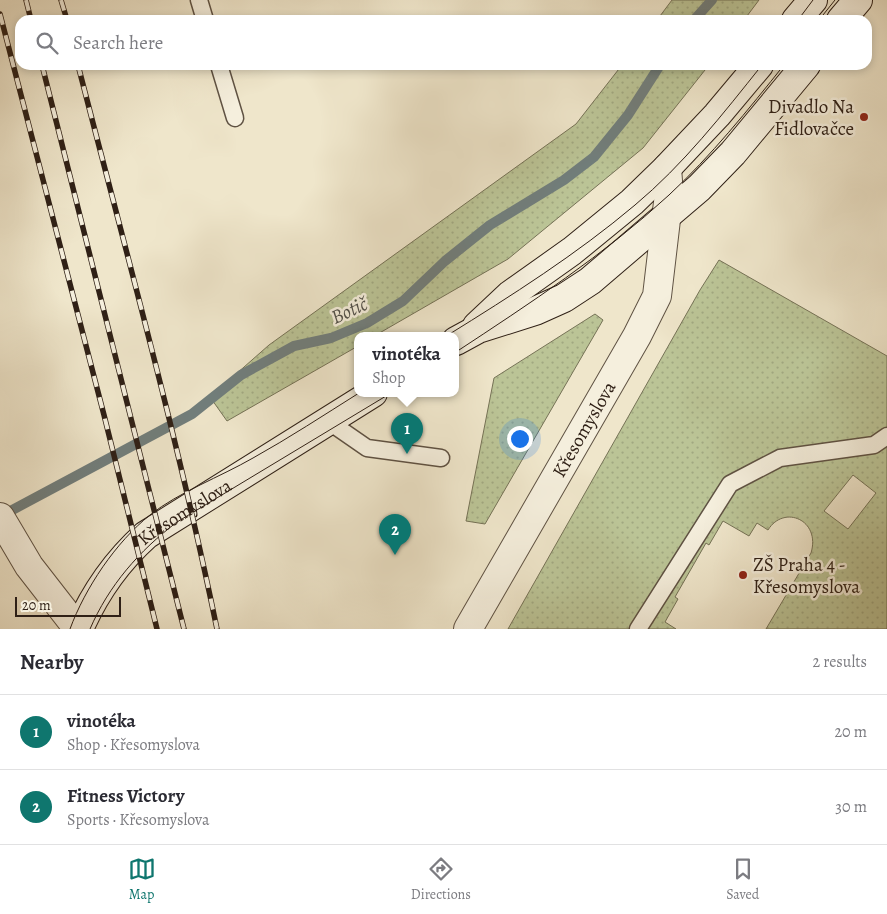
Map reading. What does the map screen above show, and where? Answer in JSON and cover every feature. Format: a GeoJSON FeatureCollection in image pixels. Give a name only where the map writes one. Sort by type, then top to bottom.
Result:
{"type":"FeatureCollection","features":[{"type":"Feature","properties":{"kind":"main road"},"geometry":{"type":"LineString","coordinates":[[800,15],[813,0]]}},
{"type":"Feature","properties":{"kind":"main road"},"geometry":{"type":"LineString","coordinates":[[845,15],[858,0]]}},
{"type":"Feature","properties":{"kind":"main road"},"geometry":{"type":"LineString","coordinates":[[459,339],[510,296],[604,226],[632,202],[717,115],[755,70]]}},
{"type":"Feature","properties":{"kind":"main road"},"geometry":{"type":"LineString","coordinates":[[459,339],[478,329],[535,311],[564,298],[590,281],[699,188],[733,153],[802,70]]}},
{"type":"Feature","properties":{"kind":"main road","name":"Křesomyslova"},"geometry":{"type":"LineString","coordinates":[[468,629],[637,336],[657,296],[670,194],[667,168]]}},
{"type":"Feature","properties":{"kind":"main road","name":"Křesomyslova"},"geometry":{"type":"LineString","coordinates":[[78,629],[110,572],[124,555],[146,535],[367,397]]}},
{"type":"Feature","properties":{"kind":"main road"},"geometry":{"type":"LineString","coordinates":[[0,517],[21,555],[78,629]]}},
{"type":"Feature","properties":{"kind":"lane"},"geometry":{"type":"LineString","coordinates":[[199,0],[204,15]]}},
{"type":"Feature","properties":{"kind":"lane"},"geometry":{"type":"LineString","coordinates":[[220,70],[235,118]]}},
{"type":"Feature","properties":{"kind":"lane"},"geometry":{"type":"LineString","coordinates":[[328,421],[367,448],[441,458]]}},
{"type":"Feature","properties":{"kind":"lane"},"geometry":{"type":"LineString","coordinates":[[638,629],[730,484],[780,458],[874,444],[887,436]]}},
{"type":"Feature","properties":{"kind":"green space"},"geometry":{"type":"Polygon","coordinates":[[[672,0],[759,0],[748,15],[661,15],[672,0]]]}},
{"type":"Feature","properties":{"kind":"green space"},"geometry":{"type":"Polygon","coordinates":[[[618,70],[705,70],[643,148],[508,259],[381,332],[354,332],[354,348],[227,421],[210,397],[269,345],[576,124],[618,70]]]}},
{"type":"Feature","properties":{"kind":"green space"},"geometry":{"type":"Polygon","coordinates":[[[719,260],[887,356],[887,629],[766,629],[811,553],[813,541],[811,532],[806,524],[799,519],[791,517],[775,522],[768,530],[757,523],[749,536],[723,521],[709,545],[706,543],[675,597],[678,599],[665,622],[676,629],[508,629],[700,290],[719,260]],[[853,475],[824,511],[848,529],[876,493],[853,475]]]}},
{"type":"Feature","properties":{"kind":"green space"},"geometry":{"type":"Polygon","coordinates":[[[595,314],[603,320],[485,524],[466,521],[494,378],[595,314]]]}},
{"type":"Feature","properties":{"kind":"waterway","name":"Botič"},"geometry":{"type":"LineString","coordinates":[[698,15],[712,0]]}},
{"type":"Feature","properties":{"kind":"waterway","name":"Botič"},"geometry":{"type":"LineString","coordinates":[[1,516],[192,414],[241,375],[294,346],[331,338],[367,323],[403,301],[445,261],[490,225],[564,180],[594,157],[628,115],[657,70]]}},
{"type":"Feature","properties":{"kind":"tram line"},"geometry":{"type":"LineString","coordinates":[[802,15],[813,0]]}},
{"type":"Feature","properties":{"kind":"tram line"},"geometry":{"type":"LineString","coordinates":[[823,15],[835,0]]}},
{"type":"Feature","properties":{"kind":"tram line"},"geometry":{"type":"LineString","coordinates":[[453,332],[520,290],[567,257],[653,190],[686,156],[758,70]]}},
{"type":"Feature","properties":{"kind":"tram line"},"geometry":{"type":"LineString","coordinates":[[459,350],[566,278],[644,217],[685,180],[714,149],[780,70]]}},
{"type":"Feature","properties":{"kind":"tram line"},"geometry":{"type":"LineString","coordinates":[[70,629],[76,613],[103,567],[125,538],[150,515],[187,492],[266,450],[354,396]]}},
{"type":"Feature","properties":{"kind":"tram line"},"geometry":{"type":"LineString","coordinates":[[90,629],[116,583],[138,557],[163,533],[177,522],[384,397]]}},
{"type":"Feature","properties":{"kind":"railway"},"geometry":{"type":"LineString","coordinates":[[26,0],[30,15]]}},
{"type":"Feature","properties":{"kind":"railway"},"geometry":{"type":"LineString","coordinates":[[61,0],[66,15]]}},
{"type":"Feature","properties":{"kind":"railway"},"geometry":{"type":"LineString","coordinates":[[0,14],[104,415],[157,629]]}},
{"type":"Feature","properties":{"kind":"railway"},"geometry":{"type":"LineString","coordinates":[[43,70],[184,629]]}},
{"type":"Feature","properties":{"kind":"railway"},"geometry":{"type":"LineString","coordinates":[[79,70],[169,416],[217,629]]}},
{"type":"Feature","properties":{"kind":"place","name":"Divadlo Na Fidlovačce"},"geometry":{"type":"Point","coordinates":[864,117]}},
{"type":"Feature","properties":{"kind":"place","name":"vinotéka"},"geometry":{"type":"Point","coordinates":[407,454]}},
{"type":"Feature","properties":{"kind":"place","name":"Fitness Victory"},"geometry":{"type":"Point","coordinates":[395,555]}},
{"type":"Feature","properties":{"kind":"place","name":"ZŠ Praha 4 - Křesomyslova"},"geometry":{"type":"Point","coordinates":[743,575]}}]}
